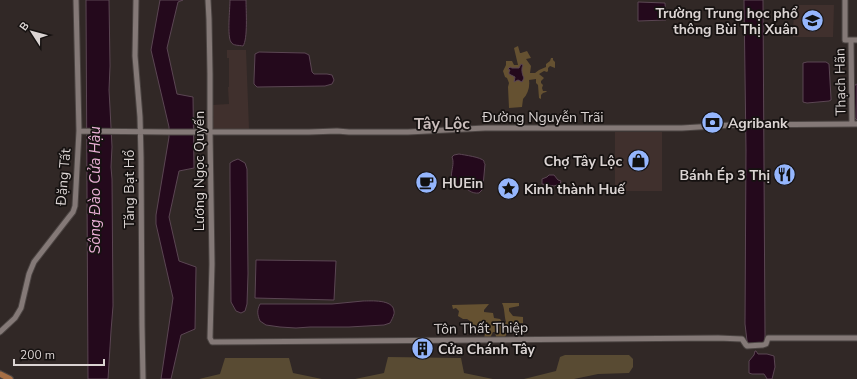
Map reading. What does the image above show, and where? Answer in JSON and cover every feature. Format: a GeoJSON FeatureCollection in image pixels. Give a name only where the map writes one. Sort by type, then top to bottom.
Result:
{"type":"FeatureCollection","features":[{"type":"Feature","properties":{"kind":"main road"},"geometry":{"type":"LineString","coordinates":[[0,374],[10,379]]}},
{"type":"Feature","properties":{"kind":"street","name":"Đặng Tất"},"geometry":{"type":"LineString","coordinates":[[0,332],[15,318],[21,308],[29,274],[34,262],[73,212],[76,203],[81,131],[76,0]]}},
{"type":"Feature","properties":{"kind":"street","name":"Tăng Bạt Hổ"},"geometry":{"type":"LineString","coordinates":[[136,0],[135,56],[141,132],[143,379]]}},
{"type":"Feature","properties":{"kind":"street","name":"Lương Ngọc Quyến"},"geometry":{"type":"LineString","coordinates":[[208,0],[212,264],[211,341]]}},
{"type":"Feature","properties":{"kind":"street","name":"Thạch Hãn"},"geometry":{"type":"LineString","coordinates":[[845,0],[851,40],[855,124]]}},
{"type":"Feature","properties":{"kind":"street","name":"Đường Nguyễn Trãi"},"geometry":{"type":"LineString","coordinates":[[81,131],[408,132],[485,128],[676,128],[855,124]]}},
{"type":"Feature","properties":{"kind":"street","name":"Tôn Thất Thiệp"},"geometry":{"type":"LineString","coordinates":[[211,341],[718,338],[742,339],[747,346],[766,344],[768,338],[857,338]]}},
{"type":"Feature","properties":{"kind":"shaded area","name":"Trường Trung học phổ thông Bùi Thị Xuân"},"geometry":{"type":"Polygon","coordinates":[[[794,5],[834,5],[833,37],[793,37],[794,5]]]}},
{"type":"Feature","properties":{"kind":"shaded area"},"geometry":{"type":"Polygon","coordinates":[[[518,46],[520,53],[527,51],[531,58],[526,59],[531,66],[530,73],[535,73],[546,67],[546,64],[551,58],[553,58],[555,62],[555,68],[550,66],[547,72],[544,71],[539,74],[544,78],[541,81],[543,91],[547,91],[541,95],[541,99],[539,98],[536,79],[529,80],[528,90],[523,99],[522,107],[509,108],[509,83],[503,71],[506,61],[512,61],[514,65],[518,65],[514,48],[518,46]]]}},
{"type":"Feature","properties":{"kind":"shaded area"},"geometry":{"type":"Polygon","coordinates":[[[227,50],[246,50],[249,129],[213,129],[212,105],[229,104],[229,58],[227,58],[227,50]]]}},
{"type":"Feature","properties":{"kind":"shaded area","name":"Chợ Tây Lộc"},"geometry":{"type":"Polygon","coordinates":[[[615,132],[662,132],[662,191],[615,191],[615,132]]]}},
{"type":"Feature","properties":{"kind":"shaded area"},"geometry":{"type":"Polygon","coordinates":[[[502,303],[519,303],[519,306],[509,308],[509,311],[513,316],[523,317],[523,323],[515,324],[513,330],[508,331],[505,337],[505,340],[509,341],[507,343],[504,339],[499,343],[495,332],[493,332],[490,338],[483,341],[485,334],[479,331],[477,335],[474,334],[475,331],[468,325],[470,324],[470,321],[458,316],[459,311],[456,308],[453,309],[452,305],[489,304],[484,312],[493,313],[494,318],[500,319],[503,323],[505,323],[504,308],[502,303]]]}},
{"type":"Feature","properties":{"kind":"shaded area"},"geometry":{"type":"Polygon","coordinates":[[[565,355],[629,355],[633,359],[633,367],[629,373],[598,374],[574,379],[524,379],[556,371],[560,357],[565,355]]]}},
{"type":"Feature","properties":{"kind":"shaded area"},"geometry":{"type":"Polygon","coordinates":[[[388,357],[461,358],[464,373],[493,379],[355,379],[384,373],[388,357]]]}},
{"type":"Feature","properties":{"kind":"shaded area"},"geometry":{"type":"Polygon","coordinates":[[[225,358],[289,358],[293,373],[322,379],[199,379],[220,374],[225,358]]]}},
{"type":"Feature","properties":{"kind":"water","name":"Sông Đào Cửa Hậu"},"geometry":{"type":"Polygon","coordinates":[[[86,0],[109,0],[113,306],[108,379],[88,379],[86,0]]]}},
{"type":"Feature","properties":{"kind":"water"},"geometry":{"type":"Polygon","coordinates":[[[160,0],[183,0],[178,2],[167,48],[177,94],[193,97],[194,168],[179,171],[169,217],[179,261],[196,267],[195,329],[181,335],[171,379],[161,379],[173,298],[156,224],[156,215],[169,137],[169,127],[151,50],[160,0]]]}},
{"type":"Feature","properties":{"kind":"water"},"geometry":{"type":"Polygon","coordinates":[[[230,0],[246,0],[246,31],[243,46],[233,44],[230,39],[230,0]]]}},
{"type":"Feature","properties":{"kind":"water"},"geometry":{"type":"Polygon","coordinates":[[[744,0],[763,0],[765,343],[749,344],[747,341],[745,324],[746,150],[744,0]]]}},
{"type":"Feature","properties":{"kind":"water"},"geometry":{"type":"Polygon","coordinates":[[[638,2],[665,3],[666,20],[638,21],[638,2]]]}},
{"type":"Feature","properties":{"kind":"water"},"geometry":{"type":"Polygon","coordinates":[[[259,52],[305,53],[309,55],[312,72],[314,74],[332,75],[334,80],[332,84],[325,86],[257,87],[254,84],[255,54],[259,52]]]}},
{"type":"Feature","properties":{"kind":"water"},"geometry":{"type":"Polygon","coordinates":[[[826,62],[829,64],[831,100],[807,103],[803,102],[803,63],[826,62]]]}},
{"type":"Feature","properties":{"kind":"water"},"geometry":{"type":"Polygon","coordinates":[[[521,64],[523,65],[522,72],[524,78],[522,82],[518,80],[514,82],[515,77],[509,74],[510,70],[508,69],[510,67],[519,68],[521,64]]]}},
{"type":"Feature","properties":{"kind":"water"},"geometry":{"type":"Polygon","coordinates":[[[857,84],[857,120],[855,118],[854,88],[857,84]]]}},
{"type":"Feature","properties":{"kind":"water"},"geometry":{"type":"Polygon","coordinates":[[[459,154],[476,157],[484,161],[483,189],[479,193],[472,192],[462,186],[456,187],[453,183],[451,176],[453,164],[452,157],[459,154]]]}},
{"type":"Feature","properties":{"kind":"water"},"geometry":{"type":"Polygon","coordinates":[[[238,159],[245,163],[247,169],[247,304],[245,311],[241,313],[236,311],[231,302],[230,163],[238,159]]]}},
{"type":"Feature","properties":{"kind":"water"},"geometry":{"type":"Polygon","coordinates":[[[549,175],[554,175],[561,181],[560,184],[554,186],[542,184],[542,179],[549,175]]]}},
{"type":"Feature","properties":{"kind":"water"},"geometry":{"type":"Polygon","coordinates":[[[256,260],[336,261],[334,300],[255,298],[256,260]]]}},
{"type":"Feature","properties":{"kind":"water"},"geometry":{"type":"Polygon","coordinates":[[[376,301],[390,304],[393,307],[394,312],[390,323],[384,325],[349,327],[280,327],[266,325],[260,321],[258,314],[260,304],[332,304],[376,301]]]}},
{"type":"Feature","properties":{"kind":"water"},"geometry":{"type":"Polygon","coordinates":[[[755,351],[758,354],[774,356],[775,367],[772,379],[767,379],[764,374],[749,373],[749,361],[754,355],[755,351]]]}},
{"type":"Feature","properties":{"kind":"place","name":"Trường Trung học phổ thông Bùi Thị Xuân"},"geometry":{"type":"Point","coordinates":[813,21]}},
{"type":"Feature","properties":{"kind":"place","name":"Agribank"},"geometry":{"type":"Point","coordinates":[712,123]}},
{"type":"Feature","properties":{"kind":"place","name":"Chợ Tây Lộc"},"geometry":{"type":"Point","coordinates":[638,161]}},
{"type":"Feature","properties":{"kind":"place","name":"Bánh Ép 3 Thị"},"geometry":{"type":"Point","coordinates":[785,175]}},
{"type":"Feature","properties":{"kind":"place","name":"HUEin"},"geometry":{"type":"Point","coordinates":[426,183]}},
{"type":"Feature","properties":{"kind":"place","name":"Kinh thành Huế"},"geometry":{"type":"Point","coordinates":[508,189]}},
{"type":"Feature","properties":{"kind":"place","name":"Cửa Chánh Tây"},"geometry":{"type":"Point","coordinates":[423,349]}},
{"type":"Feature","properties":{"kind":"district","name":"Tây Lộc"},"geometry":{"type":"Point","coordinates":[442,123]}}]}
